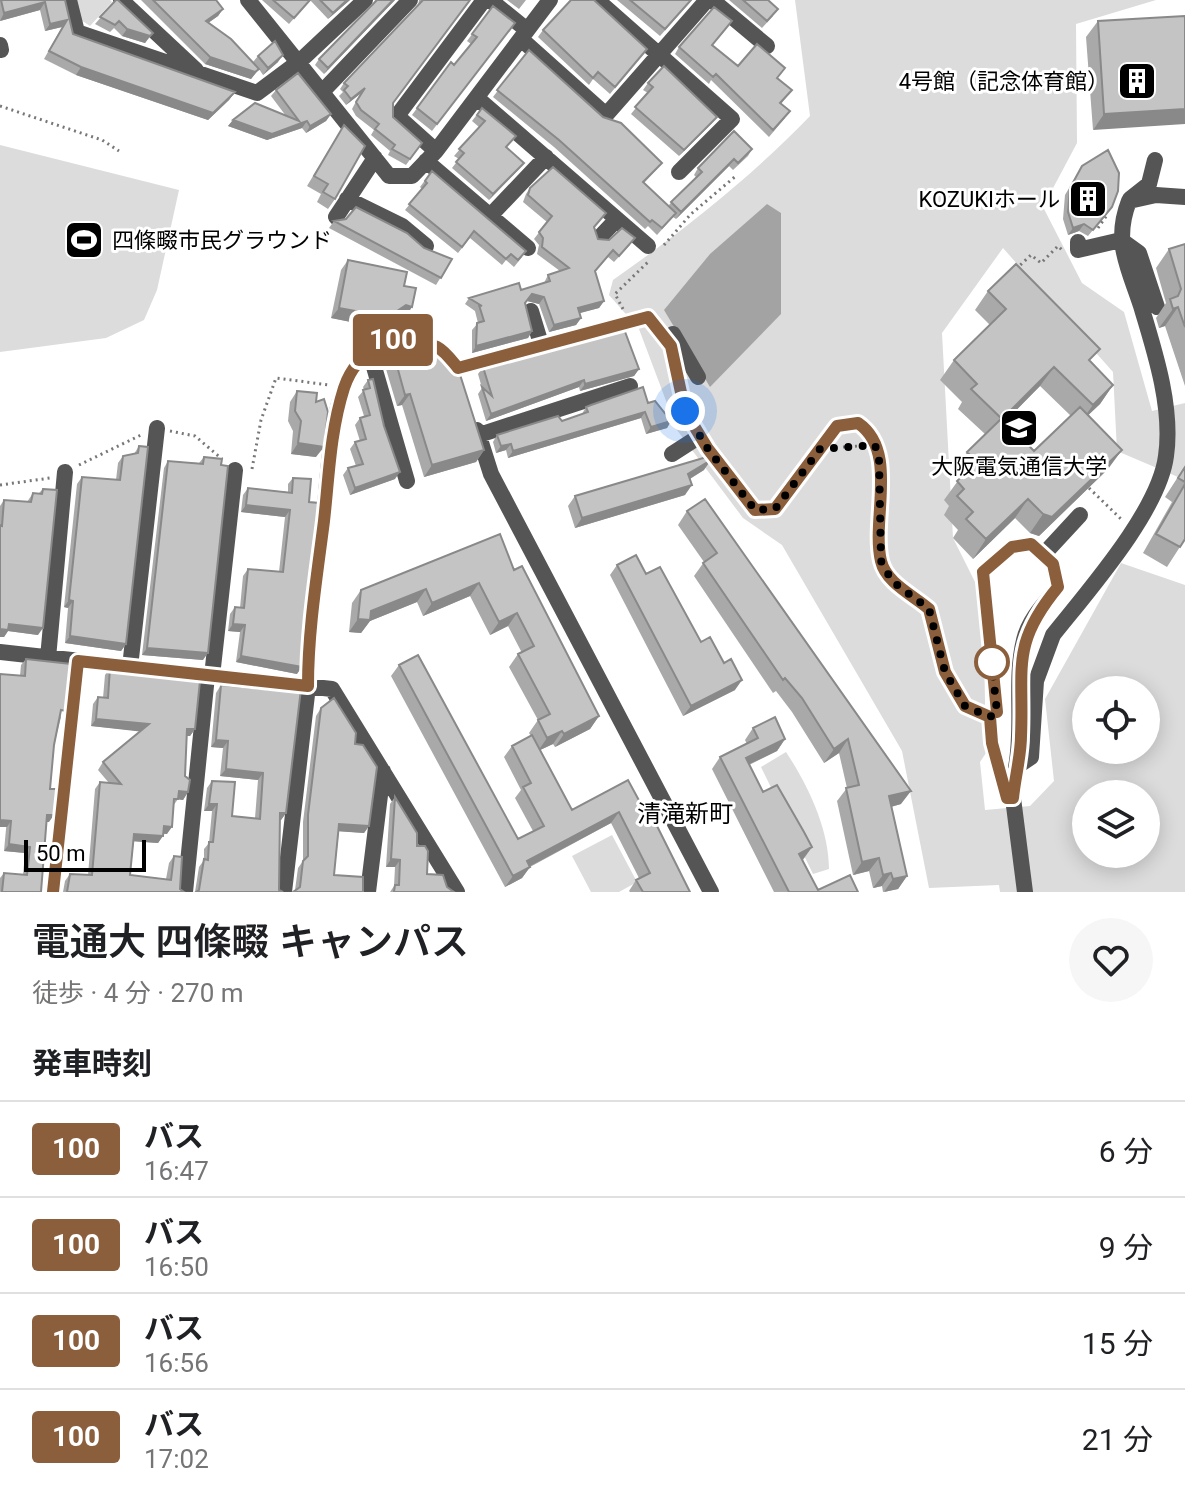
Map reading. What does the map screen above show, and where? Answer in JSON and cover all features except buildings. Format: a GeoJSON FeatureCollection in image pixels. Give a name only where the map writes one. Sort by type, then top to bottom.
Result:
{"type":"FeatureCollection","features":[{"type":"Feature","properties":{"kind":"street"},"geometry":{"type":"LineString","coordinates":[[69,0],[77,32],[257,93],[300,61],[365,0]]}},
{"type":"Feature","properties":{"kind":"street"},"geometry":{"type":"LineString","coordinates":[[121,0],[201,74]]}},
{"type":"Feature","properties":{"kind":"street"},"geometry":{"type":"LineString","coordinates":[[323,91],[410,0]]}},
{"type":"Feature","properties":{"kind":"street"},"geometry":{"type":"LineString","coordinates":[[528,248],[490,216],[397,116],[487,0],[606,115],[710,0],[767,46]]}},
{"type":"Feature","properties":{"kind":"street"},"geometry":{"type":"LineString","coordinates":[[256,3],[389,176],[412,176],[477,98],[550,0]]}},
{"type":"Feature","properties":{"kind":"street"},"geometry":{"type":"LineString","coordinates":[[597,0],[732,119],[679,172]]}},
{"type":"Feature","properties":{"kind":"street"},"geometry":{"type":"LineString","coordinates":[[477,98],[652,250]]}},
{"type":"Feature","properties":{"kind":"street"},"geometry":{"type":"LineString","coordinates":[[490,216],[546,157]]}},
{"type":"Feature","properties":{"kind":"street"},"geometry":{"type":"LineString","coordinates":[[336,217],[375,158]]}},
{"type":"Feature","properties":{"kind":"street"},"geometry":{"type":"LineString","coordinates":[[1016,767],[1031,757],[1036,681],[1053,635],[1157,492],[1167,455],[1165,404],[1121,240],[1120,224],[1129,201],[1149,184],[1155,160]]}},
{"type":"Feature","properties":{"kind":"street"},"geometry":{"type":"LineString","coordinates":[[1129,201],[1156,195],[1185,197]]}},
{"type":"Feature","properties":{"kind":"street"},"geometry":{"type":"LineString","coordinates":[[347,199],[402,226],[426,246]]}},
{"type":"Feature","properties":{"kind":"street"},"geometry":{"type":"LineString","coordinates":[[600,237],[617,219]]}},
{"type":"Feature","properties":{"kind":"street"},"geometry":{"type":"LineString","coordinates":[[1078,246],[1121,240],[1139,253],[1157,307]]}},
{"type":"Feature","properties":{"kind":"street"},"geometry":{"type":"LineString","coordinates":[[531,311],[541,344]]}},
{"type":"Feature","properties":{"kind":"street"},"geometry":{"type":"LineString","coordinates":[[637,318],[671,346],[685,411],[755,510],[775,509],[837,426],[858,423],[871,432],[879,458],[881,561],[892,581],[929,609],[945,672],[965,706],[990,717]]}},
{"type":"Feature","properties":{"kind":"street"},"geometry":{"type":"LineString","coordinates":[[284,892],[308,686],[308,656],[325,511],[325,478],[344,387],[355,367],[388,340],[414,339],[440,348],[460,375],[541,344],[637,318],[664,319],[698,377]]}},
{"type":"Feature","properties":{"kind":"street"},"geometry":{"type":"LineString","coordinates":[[370,353],[407,481]]}},
{"type":"Feature","properties":{"kind":"street"},"geometry":{"type":"LineString","coordinates":[[479,435],[630,386]]}},
{"type":"Feature","properties":{"kind":"street"},"geometry":{"type":"LineString","coordinates":[[470,408],[491,474],[711,892]]}},
{"type":"Feature","properties":{"kind":"street"},"geometry":{"type":"LineString","coordinates":[[130,667],[157,428]]}},
{"type":"Feature","properties":{"kind":"street"},"geometry":{"type":"LineString","coordinates":[[672,454],[700,436]]}},
{"type":"Feature","properties":{"kind":"street"},"geometry":{"type":"LineString","coordinates":[[185,892],[235,470]]}},
{"type":"Feature","properties":{"kind":"street"},"geometry":{"type":"LineString","coordinates":[[48,658],[65,472]]}},
{"type":"Feature","properties":{"kind":"street"},"geometry":{"type":"LineString","coordinates":[[1043,555],[1080,515]]}},
{"type":"Feature","properties":{"kind":"street"},"geometry":{"type":"LineString","coordinates":[[990,717],[997,712],[983,572],[1012,547],[1031,544],[1053,564],[1058,587],[1034,617],[1024,640],[1019,704],[1021,737],[1013,798],[1025,892]]}},
{"type":"Feature","properties":{"kind":"street"},"geometry":{"type":"LineString","coordinates":[[0,652],[332,689],[457,892]]}},
{"type":"Feature","properties":{"kind":"street"},"geometry":{"type":"LineString","coordinates":[[53,892],[78,661]]}},
{"type":"Feature","properties":{"kind":"street"},"geometry":{"type":"LineString","coordinates":[[990,717],[992,743],[1007,798],[1013,798]]}},
{"type":"Feature","properties":{"kind":"street"},"geometry":{"type":"LineString","coordinates":[[368,892],[383,771]]}},
{"type":"Feature","properties":{"kind":"path"},"geometry":{"type":"LineString","coordinates":[[0,106],[102,140],[119,151]]}},
{"type":"Feature","properties":{"kind":"path"},"geometry":{"type":"LineString","coordinates":[[652,250],[737,175]]}},
{"type":"Feature","properties":{"kind":"path"},"geometry":{"type":"LineString","coordinates":[[1107,214],[1111,205]]}},
{"type":"Feature","properties":{"kind":"path"},"geometry":{"type":"LineString","coordinates":[[1012,274],[1031,255],[1041,263],[1058,246],[1070,258],[1078,246]]}},
{"type":"Feature","properties":{"kind":"path"},"geometry":{"type":"LineString","coordinates":[[637,318],[615,294],[641,268]]}},
{"type":"Feature","properties":{"kind":"path"},"geometry":{"type":"LineString","coordinates":[[1,487],[65,472],[157,428],[195,436],[235,470],[246,473],[253,469],[261,420],[276,378],[344,387]]}},
{"type":"Feature","properties":{"kind":"path"},"geometry":{"type":"LineString","coordinates":[[820,449],[875,445]]}},
{"type":"Feature","properties":{"kind":"path"},"geometry":{"type":"LineString","coordinates":[[1089,488],[1118,516]]}},
{"type":"Feature","properties":{"kind":"shaded area"},"geometry":{"type":"Polygon","coordinates":[[[76,0],[112,2],[90,26],[81,20],[76,0]]]}},
{"type":"Feature","properties":{"kind":"shaded area"},"geometry":{"type":"Polygon","coordinates":[[[795,0],[1156,0],[1076,24],[1077,143],[1043,207],[1082,283],[1124,312],[1152,411],[1185,403],[1185,480],[1117,451],[1113,372],[1003,248],[942,333],[953,538],[983,598],[986,753],[980,762],[985,810],[1030,806],[1054,781],[1045,699],[1121,563],[1185,585],[1185,892],[1000,892],[999,885],[929,888],[902,751],[782,545],[743,518],[677,430],[639,329],[609,295],[613,280],[715,203],[810,116],[795,0]]]}},
{"type":"Feature","properties":{"kind":"shaded area","name":"四條畷市民グラウンド"},"geometry":{"type":"Polygon","coordinates":[[[0,145],[179,190],[157,290],[144,320],[106,338],[0,352],[0,145]]]}},
{"type":"Feature","properties":{"kind":"shaded area"},"geometry":{"type":"Polygon","coordinates":[[[767,204],[781,213],[781,314],[710,387],[664,310],[710,254],[767,204]]]}},
{"type":"Feature","properties":{"kind":"shaded area"},"geometry":{"type":"Polygon","coordinates":[[[786,752],[809,793],[825,838],[829,869],[813,874],[761,767],[786,752]]]}},
{"type":"Feature","properties":{"kind":"shaded area"},"geometry":{"type":"Polygon","coordinates":[[[612,835],[637,882],[619,892],[591,892],[572,856],[612,835]]]}},
{"type":"Feature","properties":{"kind":"bus line","name":"100"},"geometry":{"type":"LineString","coordinates":[[53,892],[78,661],[308,686],[308,656],[325,511],[325,478],[344,387],[355,367],[388,340],[414,339],[440,348],[458,368],[633,318],[648,317],[671,346],[685,411],[708,449],[755,510],[775,509],[837,426],[858,423],[871,432],[879,458],[881,561],[892,581],[929,609],[945,672],[965,706],[990,717],[992,743],[1007,798],[1013,798],[1021,737],[1019,704],[1024,640],[1034,617],[1058,587],[1053,564],[1031,544],[1012,547],[983,572],[997,712]]}},
{"type":"Feature","properties":{"kind":"place","name":"4号館（記念体育館）"},"geometry":{"type":"Point","coordinates":[1137,81]}},
{"type":"Feature","properties":{"kind":"place","name":"KOZUKIホール"},"geometry":{"type":"Point","coordinates":[1088,199]}},
{"type":"Feature","properties":{"kind":"place","name":"四條畷市民グラウンド"},"geometry":{"type":"Point","coordinates":[84,240]}},
{"type":"Feature","properties":{"kind":"place","name":"大阪電気通信大学"},"geometry":{"type":"Point","coordinates":[1019,428]}},
{"type":"Feature","properties":{"kind":"district","name":"清滝新町"},"geometry":{"type":"Point","coordinates":[685,814]}},
{"type":"Feature","properties":{"kind":"route"},"geometry":{"type":"LineString","coordinates":[[685,411],[708,449],[755,510],[775,509],[820,449],[875,445],[879,458],[881,561],[892,581],[929,609],[945,672],[965,706],[990,717],[997,712],[991,656],[992,662]]}}]}
